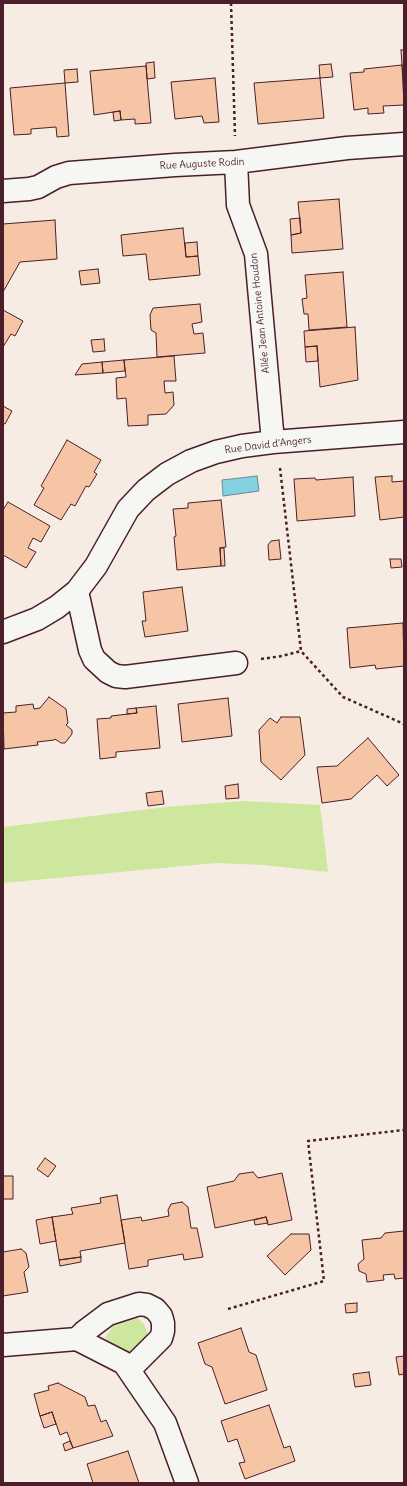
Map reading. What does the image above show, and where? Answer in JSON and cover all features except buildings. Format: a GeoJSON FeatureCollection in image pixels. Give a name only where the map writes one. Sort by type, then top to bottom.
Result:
{"type":"FeatureCollection","features":[{"type":"Feature","properties":{"kind":"street","name":"Rue Auguste Rodin"},"geometry":{"type":"LineString","coordinates":[[3,191],[29,189],[56,177],[69,174],[175,165],[236,162],[347,148],[404,144]]}},
{"type":"Feature","properties":{"kind":"street","name":"Allée Jean Antoine Houdon"},"geometry":{"type":"LineString","coordinates":[[236,162],[238,205],[256,254],[273,442]]}},
{"type":"Feature","properties":{"kind":"street","name":"Rue David d’Angers"},"geometry":{"type":"LineString","coordinates":[[3,632],[37,620],[57,607],[77,591],[96,566],[128,509],[146,490],[167,474],[191,461],[216,452],[273,442],[404,432]]}},
{"type":"Feature","properties":{"kind":"street"},"geometry":{"type":"LineString","coordinates":[[77,591],[90,650],[94,659],[108,672],[116,676],[126,677],[236,663]]}},
{"type":"Feature","properties":{"kind":"street"},"geometry":{"type":"LineString","coordinates":[[77,1339],[108,1314],[139,1304],[147,1305],[155,1309],[163,1323],[161,1338],[129,1370]]}},
{"type":"Feature","properties":{"kind":"street"},"geometry":{"type":"LineString","coordinates":[[3,1345],[77,1339],[124,1363],[165,1422],[187,1483]]}},
{"type":"Feature","properties":{"kind":"path"},"geometry":{"type":"LineString","coordinates":[[231,3],[236,162]]}},
{"type":"Feature","properties":{"kind":"path"},"geometry":{"type":"LineString","coordinates":[[273,442],[279,466],[301,650],[343,697],[404,724]]}},
{"type":"Feature","properties":{"kind":"path"},"geometry":{"type":"LineString","coordinates":[[236,663],[282,656],[301,650]]}},
{"type":"Feature","properties":{"kind":"path"},"geometry":{"type":"LineString","coordinates":[[228,1309],[324,1281],[308,1141],[404,1130]]}},
{"type":"Feature","properties":{"kind":"green space"},"geometry":{"type":"Polygon","coordinates":[[[243,801],[320,805],[328,872],[263,865],[216,863],[3,883],[3,827],[166,807],[243,801]]]}},
{"type":"Feature","properties":{"kind":"green space"},"geometry":{"type":"Polygon","coordinates":[[[125,1314],[136,1317],[144,1324],[148,1335],[145,1342],[129,1355],[105,1338],[117,1320],[125,1314]]]}},
{"type":"Feature","properties":{"kind":"water"},"geometry":{"type":"Polygon","coordinates":[[[257,476],[259,491],[223,496],[222,480],[257,476]]]}}]}
